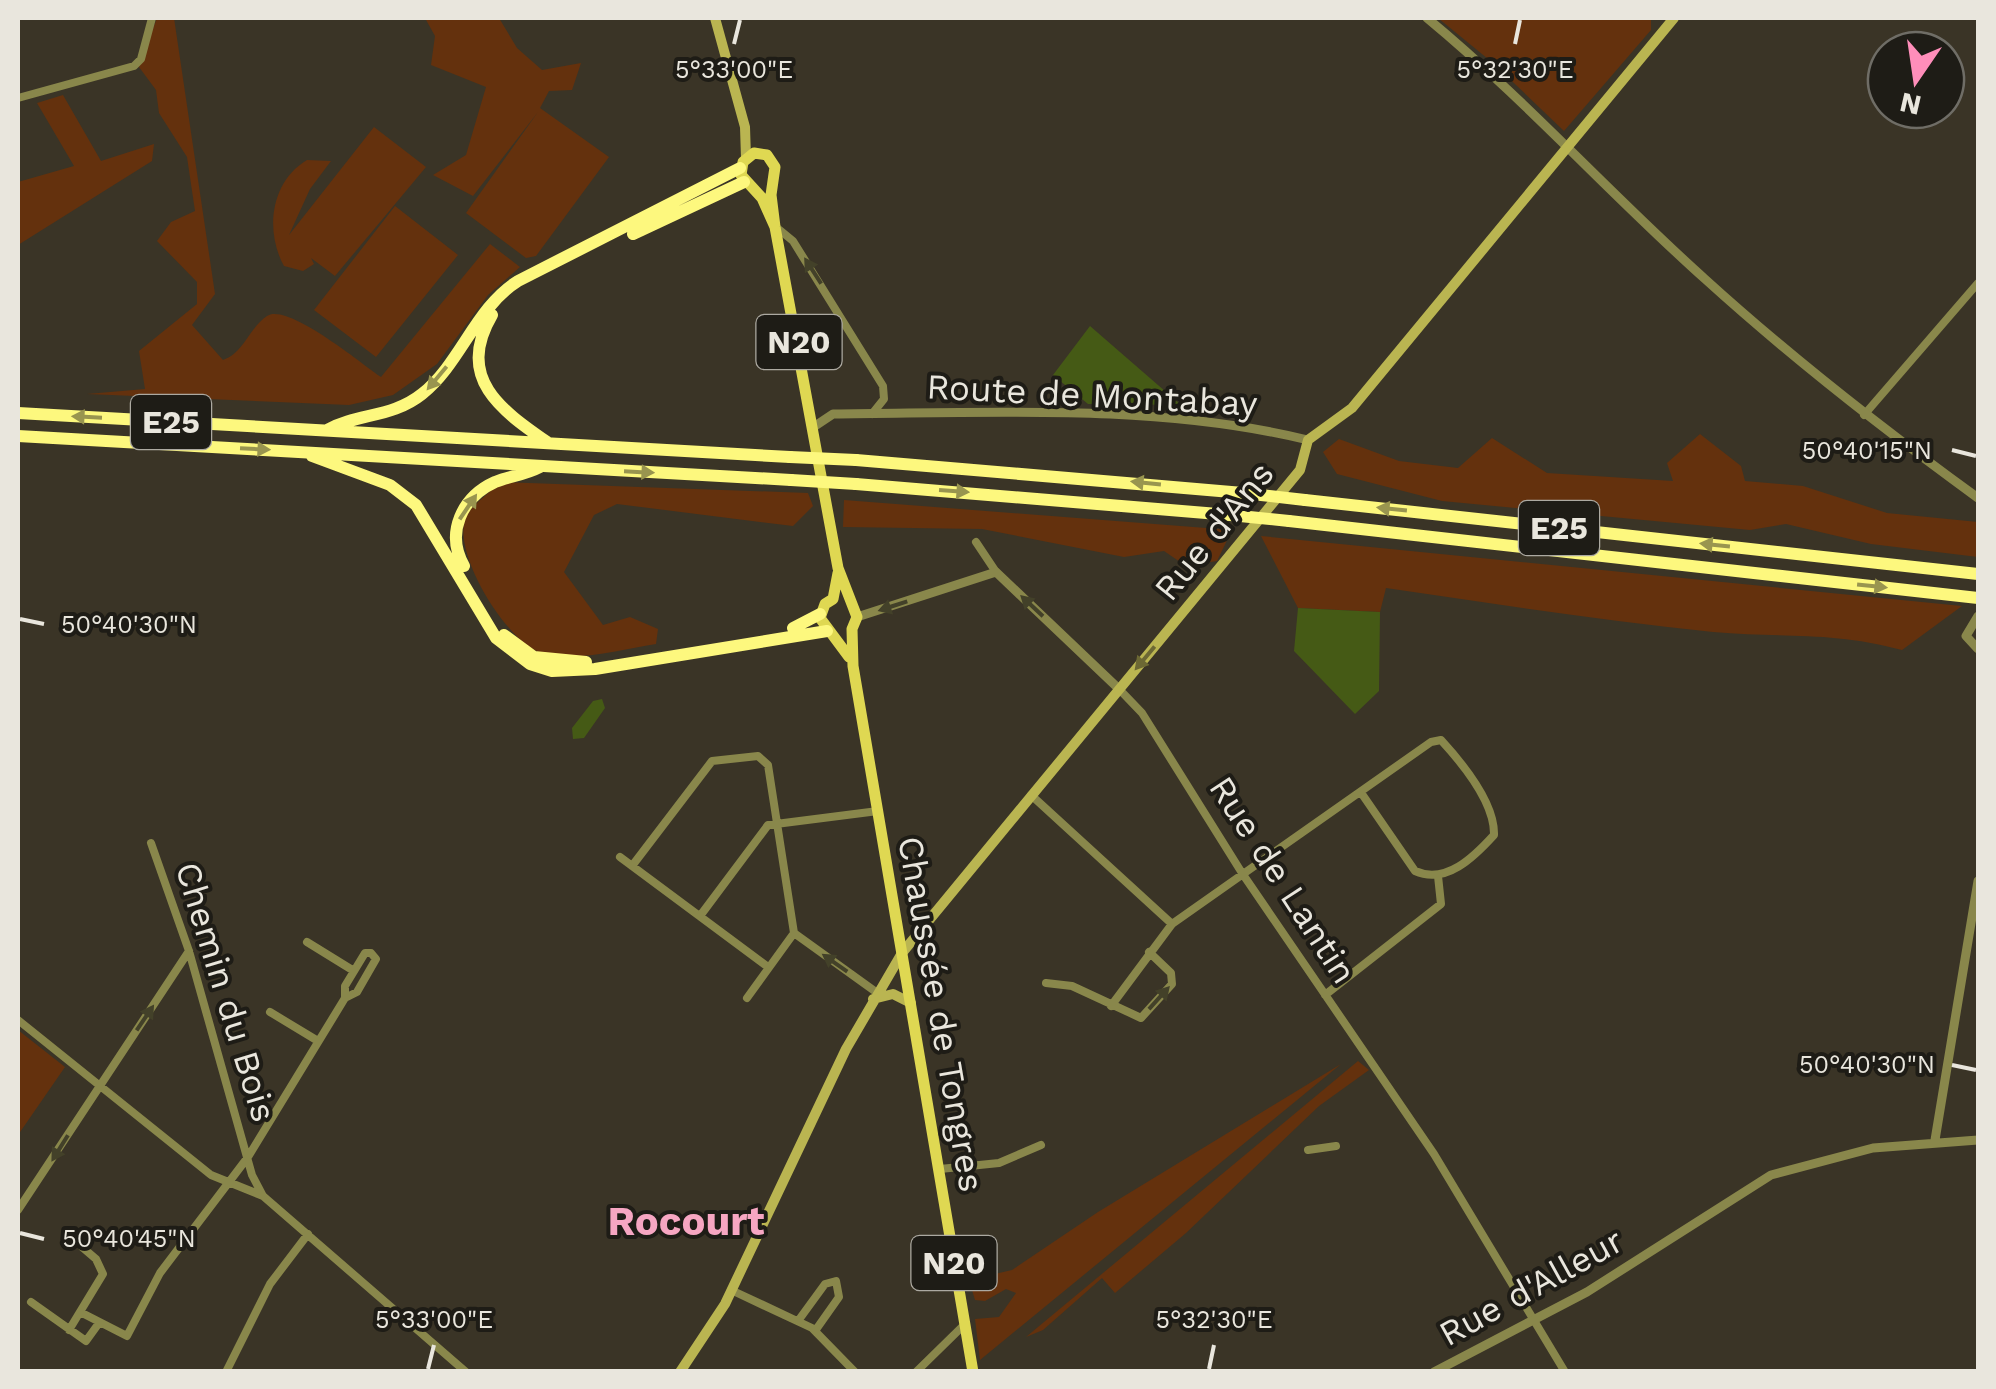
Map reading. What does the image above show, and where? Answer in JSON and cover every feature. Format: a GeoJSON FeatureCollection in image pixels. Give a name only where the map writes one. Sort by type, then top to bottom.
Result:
{"type":"FeatureCollection","features":[{"type":"Feature","properties":{"kind":"highway"},"geometry":{"type":"LineString","coordinates":[[324,431],[341,422],[392,412],[424,392],[496,299],[518,280],[746,174]]}},
{"type":"Feature","properties":{"kind":"highway"},"geometry":{"type":"LineString","coordinates":[[549,444],[507,415],[483,379],[478,350],[494,312],[523,286],[746,174]]}},
{"type":"Feature","properties":{"kind":"highway","name":"E25"},"geometry":{"type":"LineString","coordinates":[[18,413],[856,460],[1243,493],[1978,574]]}},
{"type":"Feature","properties":{"kind":"highway","name":"E25"},"geometry":{"type":"LineString","coordinates":[[18,436],[856,484],[1230,515],[1978,598]]}},
{"type":"Feature","properties":{"kind":"highway"},"geometry":{"type":"LineString","coordinates":[[306,452],[390,485],[416,504],[496,638],[530,664],[552,670],[596,669],[829,632]]}},
{"type":"Feature","properties":{"kind":"highway"},"geometry":{"type":"LineString","coordinates":[[542,466],[524,476],[498,481],[474,495],[460,515],[455,544],[502,634],[534,656],[584,662],[796,628],[820,614]]}},
{"type":"Feature","properties":{"kind":"main road","name":"Chaussée de Tongres"},"geometry":{"type":"LineString","coordinates":[[715,18],[746,127],[760,153]]}},
{"type":"Feature","properties":{"kind":"main road","name":"Rue d'Ans"},"geometry":{"type":"LineString","coordinates":[[681,1371],[730,1290],[798,1144],[874,996],[902,954],[1300,470],[1308,440],[1346,416],[1674,18]]}},
{"type":"Feature","properties":{"kind":"main road","name":"Chaussée de Tongres"},"geometry":{"type":"LineString","coordinates":[[746,127],[746,174],[775,227]]}},
{"type":"Feature","properties":{"kind":"main road"},"geometry":{"type":"LineString","coordinates":[[760,153],[746,174],[772,182]]}},
{"type":"Feature","properties":{"kind":"main road","name":"N20"},"geometry":{"type":"LineString","coordinates":[[760,153],[775,167],[772,182]]}},
{"type":"Feature","properties":{"kind":"main road","name":"Chaussée de Tongres"},"geometry":{"type":"LineString","coordinates":[[772,182],[775,227],[815,426],[838,568],[854,623],[853,666],[973,1372]]}},
{"type":"Feature","properties":{"kind":"main road","name":"Chaussée de Tongres"},"geometry":{"type":"LineString","coordinates":[[833,599],[838,568]]}},
{"type":"Feature","properties":{"kind":"main road"},"geometry":{"type":"LineString","coordinates":[[820,614],[833,599],[848,601]]}},
{"type":"Feature","properties":{"kind":"main road","name":"Chaussée de Tongres"},"geometry":{"type":"LineString","coordinates":[[820,614],[829,632],[842,642],[853,666]]}},
{"type":"Feature","properties":{"kind":"main road"},"geometry":{"type":"LineString","coordinates":[[829,632],[842,634],[854,623]]}},
{"type":"Feature","properties":{"kind":"main road"},"geometry":{"type":"LineString","coordinates":[[898,923],[918,933]]}},
{"type":"Feature","properties":{"kind":"main road"},"geometry":{"type":"LineString","coordinates":[[874,996],[893,994],[911,1004]]}},
{"type":"Feature","properties":{"kind":"street"},"geometry":{"type":"LineString","coordinates":[[18,98],[134,66],[142,59],[152,18]]}},
{"type":"Feature","properties":{"kind":"street"},"geometry":{"type":"LineString","coordinates":[[1428,18],[1523,101],[1565,149],[1704,279],[1864,415],[1978,498]]}},
{"type":"Feature","properties":{"kind":"street"},"geometry":{"type":"LineString","coordinates":[[775,227],[797,248],[883,386],[884,398],[872,414]]}},
{"type":"Feature","properties":{"kind":"street"},"geometry":{"type":"LineString","coordinates":[[1864,415],[1978,283]]}},
{"type":"Feature","properties":{"kind":"street","name":"Route de Montabay"},"geometry":{"type":"LineString","coordinates":[[815,426],[833,414],[1183,421],[1256,427],[1308,440]]}},
{"type":"Feature","properties":{"kind":"street"},"geometry":{"type":"LineString","coordinates":[[854,623],[996,572],[976,542]]}},
{"type":"Feature","properties":{"kind":"street","name":"Rue de Lantin"},"geometry":{"type":"LineString","coordinates":[[996,572],[1142,713],[1242,873],[1434,1154],[1565,1372]]}},
{"type":"Feature","properties":{"kind":"street"},"geometry":{"type":"LineString","coordinates":[[1978,616],[1966,636],[1978,649]]}},
{"type":"Feature","properties":{"kind":"street"},"geometry":{"type":"LineString","coordinates":[[1111,1006],[1172,924],[1431,742],[1442,740],[1494,818],[1494,835],[1480,851],[1438,876],[1416,871],[1362,794]]}},
{"type":"Feature","properties":{"kind":"street"},"geometry":{"type":"LineString","coordinates":[[632,866],[712,761],[758,756],[768,765],[794,933],[874,996]]}},
{"type":"Feature","properties":{"kind":"street"},"geometry":{"type":"LineString","coordinates":[[1031,795],[1172,924]]}},
{"type":"Feature","properties":{"kind":"street"},"geometry":{"type":"LineString","coordinates":[[700,916],[768,826],[878,810]]}},
{"type":"Feature","properties":{"kind":"street","name":"Chemin du Bois"},"geometry":{"type":"LineString","coordinates":[[151,844],[189,951],[248,1158],[263,1196]]}},
{"type":"Feature","properties":{"kind":"street"},"geometry":{"type":"LineString","coordinates":[[620,857],[768,967]]}},
{"type":"Feature","properties":{"kind":"street"},"geometry":{"type":"LineString","coordinates":[[1325,995],[1440,904],[1438,876]]}},
{"type":"Feature","properties":{"kind":"street"},"geometry":{"type":"LineString","coordinates":[[1935,1140],[1978,882]]}},
{"type":"Feature","properties":{"kind":"street"},"geometry":{"type":"LineString","coordinates":[[747,998],[794,933]]}},
{"type":"Feature","properties":{"kind":"street"},"geometry":{"type":"LineString","coordinates":[[307,942],[354,971]]}},
{"type":"Feature","properties":{"kind":"street"},"geometry":{"type":"LineString","coordinates":[[18,1210],[189,951]]}},
{"type":"Feature","properties":{"kind":"street"},"geometry":{"type":"LineString","coordinates":[[1046,983],[1072,986],[1142,1018],[1172,984],[1171,972],[1149,952]]}},
{"type":"Feature","properties":{"kind":"street"},"geometry":{"type":"LineString","coordinates":[[248,1158],[345,998],[357,992],[376,959],[365,953],[345,986],[345,998]]}},
{"type":"Feature","properties":{"kind":"street"},"geometry":{"type":"LineString","coordinates":[[270,1012],[318,1041]]}},
{"type":"Feature","properties":{"kind":"street"},"geometry":{"type":"LineString","coordinates":[[18,1020],[225,1184],[160,1273],[128,1336],[82,1313]]}},
{"type":"Feature","properties":{"kind":"street","name":"Rue d'Alleur"},"geometry":{"type":"LineString","coordinates":[[1434,1372],[1588,1292],[1771,1175],[1873,1148],[1935,1140],[1978,1140]]}},
{"type":"Feature","properties":{"kind":"street"},"geometry":{"type":"LineString","coordinates":[[940,1169],[999,1163],[1041,1146]]}},
{"type":"Feature","properties":{"kind":"street"},"geometry":{"type":"LineString","coordinates":[[1308,1150],[1336,1146]]}},
{"type":"Feature","properties":{"kind":"street","name":"Chemin du Bois"},"geometry":{"type":"LineString","coordinates":[[248,1158],[225,1184],[263,1196],[466,1372]]}},
{"type":"Feature","properties":{"kind":"street"},"geometry":{"type":"LineString","coordinates":[[226,1372],[270,1284],[308,1234]]}},
{"type":"Feature","properties":{"kind":"street"},"geometry":{"type":"LineString","coordinates":[[69,1330],[103,1274],[96,1259],[82,1246]]}},
{"type":"Feature","properties":{"kind":"street"},"geometry":{"type":"LineString","coordinates":[[798,1321],[825,1284],[836,1281],[841,1292],[815,1331]]}},
{"type":"Feature","properties":{"kind":"street"},"geometry":{"type":"LineString","coordinates":[[730,1290],[815,1331],[855,1372]]}},
{"type":"Feature","properties":{"kind":"street"},"geometry":{"type":"LineString","coordinates":[[31,1302],[86,1341],[99,1323]]}},
{"type":"Feature","properties":{"kind":"street"},"geometry":{"type":"LineString","coordinates":[[916,1372],[964,1325]]}},
{"type":"Feature","properties":{"kind":"shaded area"},"geometry":{"type":"Polygon","coordinates":[[[157,18],[174,18],[215,294],[192,325],[223,360],[236,352],[267,316],[277,314],[324,336],[381,377],[490,244],[520,267],[488,295],[437,364],[393,395],[349,405],[87,394],[145,389],[139,351],[197,304],[197,282],[157,241],[171,222],[195,211],[187,157],[159,113],[156,90],[139,67],[157,18]]]}},
{"type":"Feature","properties":{"kind":"shaded area"},"geometry":{"type":"Polygon","coordinates":[[[425,18],[499,18],[517,48],[542,70],[581,63],[572,90],[549,91],[540,108],[609,157],[536,256],[526,258],[466,213],[538,112],[473,196],[433,175],[466,155],[486,87],[431,65],[435,36],[425,18]]]}},
{"type":"Feature","properties":{"kind":"shaded area"},"geometry":{"type":"Polygon","coordinates":[[[1438,18],[1651,18],[1651,30],[1564,131],[1493,63],[1438,18]]]}},
{"type":"Feature","properties":{"kind":"shaded area"},"geometry":{"type":"Polygon","coordinates":[[[63,95],[101,161],[154,144],[152,161],[18,245],[18,182],[74,166],[37,103],[63,95]]]}},
{"type":"Feature","properties":{"kind":"shaded area"},"geometry":{"type":"Polygon","coordinates":[[[374,127],[426,167],[335,276],[311,258],[314,264],[303,271],[284,266],[273,223],[278,194],[285,181],[307,160],[331,161],[310,189],[289,235],[374,127]]]}},
{"type":"Feature","properties":{"kind":"shaded area"},"geometry":{"type":"Polygon","coordinates":[[[395,206],[458,255],[376,357],[314,310],[395,206]]]}},
{"type":"Feature","properties":{"kind":"shaded area"},"geometry":{"type":"Polygon","coordinates":[[[1090,326],[1181,405],[1088,404],[1053,375],[1090,326]]]}},
{"type":"Feature","properties":{"kind":"shaded area"},"geometry":{"type":"Polygon","coordinates":[[[1700,434],[1741,466],[1745,481],[1803,486],[1887,513],[1978,522],[1978,557],[1871,544],[1786,524],[1750,530],[1442,501],[1337,474],[1323,452],[1339,439],[1399,461],[1458,468],[1492,438],[1547,473],[1673,481],[1667,463],[1700,434]]]}},
{"type":"Feature","properties":{"kind":"shaded area"},"geometry":{"type":"Polygon","coordinates":[[[500,482],[808,493],[813,506],[793,526],[617,504],[594,515],[564,572],[603,625],[630,617],[658,629],[656,644],[599,654],[556,655],[528,646],[513,632],[484,593],[466,549],[463,530],[467,515],[500,482]]]}},
{"type":"Feature","properties":{"kind":"shaded area"},"geometry":{"type":"Polygon","coordinates":[[[844,500],[1232,530],[1217,561],[1186,566],[1164,551],[1124,557],[982,529],[843,527],[844,500]]]}},
{"type":"Feature","properties":{"kind":"shaded area"},"geometry":{"type":"Polygon","coordinates":[[[1261,536],[1962,606],[1902,650],[1830,638],[1631,623],[1386,588],[1380,612],[1298,608],[1261,536]]]}},
{"type":"Feature","properties":{"kind":"shaded area"},"geometry":{"type":"Polygon","coordinates":[[[1298,608],[1380,612],[1379,691],[1355,714],[1294,651],[1298,608]]]}},
{"type":"Feature","properties":{"kind":"shaded area"},"geometry":{"type":"Polygon","coordinates":[[[602,699],[605,708],[584,738],[573,739],[572,728],[593,701],[602,699]]]}},
{"type":"Feature","properties":{"kind":"shaded area"},"geometry":{"type":"Polygon","coordinates":[[[18,1030],[65,1067],[18,1135],[18,1030]]]}},
{"type":"Feature","properties":{"kind":"shaded area"},"geometry":{"type":"Polygon","coordinates":[[[1358,1061],[1369,1070],[1319,1106],[1186,1233],[1115,1293],[1102,1278],[1043,1330],[1026,1337],[1358,1061]]]}},
{"type":"Feature","properties":{"kind":"shaded area"},"geometry":{"type":"Polygon","coordinates":[[[1341,1064],[980,1360],[975,1319],[999,1317],[1016,1293],[1006,1289],[985,1301],[975,1300],[969,1280],[1012,1270],[1098,1212],[1341,1064]]]}},
{"type":"Feature","properties":{"kind":"district","name":"Rocourt"},"geometry":{"type":"Point","coordinates":[686,1221]}}]}
